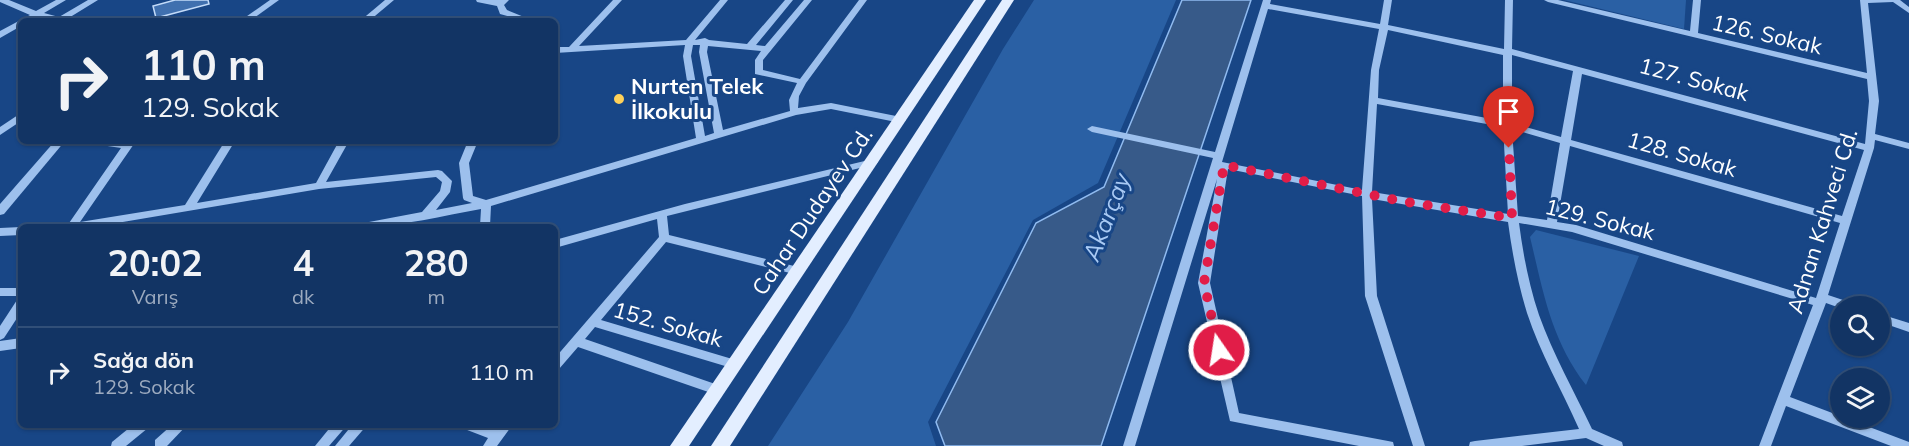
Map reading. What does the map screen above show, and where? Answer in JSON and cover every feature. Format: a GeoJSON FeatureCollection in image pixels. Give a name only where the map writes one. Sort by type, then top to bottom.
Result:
{"type":"FeatureCollection","features":[{"type":"Feature","properties":{"kind":"main road","name":"Cahar Dudayev Cd."},"geometry":{"type":"LineString","coordinates":[[679,446],[873,162],[980,0]]}},
{"type":"Feature","properties":{"kind":"main road"},"geometry":{"type":"LineString","coordinates":[[720,446],[1008,0]]}},
{"type":"Feature","properties":{"kind":"street"},"geometry":{"type":"LineString","coordinates":[[2,0],[14,1],[36,14],[53,18]]}},
{"type":"Feature","properties":{"kind":"street"},"geometry":{"type":"LineString","coordinates":[[30,18],[62,0]]}},
{"type":"Feature","properties":{"kind":"street"},"geometry":{"type":"LineString","coordinates":[[65,18],[94,0]]}},
{"type":"Feature","properties":{"kind":"street"},"geometry":{"type":"LineString","coordinates":[[368,18],[390,0]]}},
{"type":"Feature","properties":{"kind":"street"},"geometry":{"type":"LineString","coordinates":[[480,0],[503,2],[503,12],[519,18]]}},
{"type":"Feature","properties":{"kind":"street"},"geometry":{"type":"LineString","coordinates":[[571,49],[618,0]]}},
{"type":"Feature","properties":{"kind":"street"},"geometry":{"type":"LineString","coordinates":[[701,141],[687,56],[690,41],[724,0]]}},
{"type":"Feature","properties":{"kind":"street"},"geometry":{"type":"LineString","coordinates":[[750,46],[789,0]]}},
{"type":"Feature","properties":{"kind":"street"},"geometry":{"type":"LineString","coordinates":[[802,82],[758,72],[759,60],[808,0]]}},
{"type":"Feature","properties":{"kind":"street"},"geometry":{"type":"LineString","coordinates":[[795,112],[792,105],[794,96],[802,82],[863,0]]}},
{"type":"Feature","properties":{"kind":"street"},"geometry":{"type":"LineString","coordinates":[[1388,0],[1375,70],[1367,194],[1371,296],[1419,446]]}},
{"type":"Feature","properties":{"kind":"street"},"geometry":{"type":"LineString","coordinates":[[1509,0],[1508,125],[1512,218],[1533,313],[1587,433]]}},
{"type":"Feature","properties":{"kind":"street","name":"126. Sokak"},"geometry":{"type":"LineString","coordinates":[[1548,0],[1872,77]]}},
{"type":"Feature","properties":{"kind":"street"},"geometry":{"type":"LineString","coordinates":[[1694,35],[1697,0]]}},
{"type":"Feature","properties":{"kind":"street"},"geometry":{"type":"LineString","coordinates":[[1864,0],[1893,0],[1909,11]]}},
{"type":"Feature","properties":{"kind":"street","name":"Adnan Kahveci Cd."},"geometry":{"type":"LineString","coordinates":[[1765,446],[1821,300],[1869,142],[1874,101],[1864,0]]}},
{"type":"Feature","properties":{"kind":"street"},"geometry":{"type":"LineString","coordinates":[[0,9],[14,1]]}},
{"type":"Feature","properties":{"kind":"street"},"geometry":{"type":"LineString","coordinates":[[248,18],[270,1]]}},
{"type":"Feature","properties":{"kind":"street"},"geometry":{"type":"LineString","coordinates":[[1129,446],[1221,161],[1266,3]]}},
{"type":"Feature","properties":{"kind":"street","name":"127. Sokak"},"geometry":{"type":"LineString","coordinates":[[1266,3],[1508,52],[1869,142],[1909,146]]}},
{"type":"Feature","properties":{"kind":"street"},"geometry":{"type":"LineString","coordinates":[[0,35],[18,25]]}},
{"type":"Feature","properties":{"kind":"street"},"geometry":{"type":"LineString","coordinates":[[558,50],[690,41],[767,49]]}},
{"type":"Feature","properties":{"kind":"street"},"geometry":{"type":"LineString","coordinates":[[705,41],[703,52],[718,135]]}},
{"type":"Feature","properties":{"kind":"street"},"geometry":{"type":"LineString","coordinates":[[1551,225],[1568,142],[1578,69]]}},
{"type":"Feature","properties":{"kind":"street","name":"128. Sokak"},"geometry":{"type":"LineString","coordinates":[[1373,100],[1508,125],[1846,221]]}},
{"type":"Feature","properties":{"kind":"street"},"geometry":{"type":"LineString","coordinates":[[381,224],[486,204],[795,112],[831,106],[901,120]]}},
{"type":"Feature","properties":{"kind":"street"},"geometry":{"type":"LineString","coordinates":[[0,123],[16,124]]}},
{"type":"Feature","properties":{"kind":"street"},"geometry":{"type":"LineString","coordinates":[[0,132],[16,124]]}},
{"type":"Feature","properties":{"kind":"street","name":"129. Sokak"},"geometry":{"type":"LineString","coordinates":[[1092,129],[1367,194],[1572,228],[1830,302]]}},
{"type":"Feature","properties":{"kind":"street"},"geometry":{"type":"LineString","coordinates":[[0,211],[57,144]]}},
{"type":"Feature","properties":{"kind":"street"},"geometry":{"type":"LineString","coordinates":[[73,224],[129,144]]}},
{"type":"Feature","properties":{"kind":"street"},"geometry":{"type":"LineString","coordinates":[[189,207],[228,144]]}},
{"type":"Feature","properties":{"kind":"street"},"geometry":{"type":"LineString","coordinates":[[319,186],[342,144]]}},
{"type":"Feature","properties":{"kind":"street"},"geometry":{"type":"LineString","coordinates":[[472,144],[464,163],[468,198],[486,204]]}},
{"type":"Feature","properties":{"kind":"street"},"geometry":{"type":"LineString","coordinates":[[1221,161],[1204,283],[1234,417],[1388,446]]}},
{"type":"Feature","properties":{"kind":"street"},"geometry":{"type":"LineString","coordinates":[[558,243],[662,214],[873,162]]}},
{"type":"Feature","properties":{"kind":"street"},"geometry":{"type":"LineString","coordinates":[[92,224],[319,186],[438,173],[447,181],[445,192],[424,217]]}},
{"type":"Feature","properties":{"kind":"street"},"geometry":{"type":"LineString","coordinates":[[485,224],[486,204]]}},
{"type":"Feature","properties":{"kind":"street"},"geometry":{"type":"LineString","coordinates":[[558,362],[664,238],[662,214]]}},
{"type":"Feature","properties":{"kind":"street"},"geometry":{"type":"LineString","coordinates":[[0,232],[18,231]]}},
{"type":"Feature","properties":{"kind":"street"},"geometry":{"type":"LineString","coordinates":[[664,238],[798,271]]}},
{"type":"Feature","properties":{"kind":"street"},"geometry":{"type":"LineString","coordinates":[[0,292],[18,292]]}},
{"type":"Feature","properties":{"kind":"street"},"geometry":{"type":"LineString","coordinates":[[0,335],[18,308]]}},
{"type":"Feature","properties":{"kind":"street"},"geometry":{"type":"LineString","coordinates":[[1890,321],[1909,328]]}},
{"type":"Feature","properties":{"kind":"street","name":"152. Sokak"},"geometry":{"type":"LineString","coordinates":[[591,322],[735,364]]}},
{"type":"Feature","properties":{"kind":"street"},"geometry":{"type":"LineString","coordinates":[[576,341],[717,390]]}},
{"type":"Feature","properties":{"kind":"street"},"geometry":{"type":"LineString","coordinates":[[0,346],[18,343]]}},
{"type":"Feature","properties":{"kind":"street"},"geometry":{"type":"LineString","coordinates":[[1782,400],[1906,446]]}},
{"type":"Feature","properties":{"kind":"street"},"geometry":{"type":"LineString","coordinates":[[117,446],[139,428]]}},
{"type":"Feature","properties":{"kind":"street"},"geometry":{"type":"LineString","coordinates":[[160,444],[178,428]]}},
{"type":"Feature","properties":{"kind":"street"},"geometry":{"type":"LineString","coordinates":[[321,446],[338,428]]}},
{"type":"Feature","properties":{"kind":"street"},"geometry":{"type":"LineString","coordinates":[[341,446],[358,428]]}},
{"type":"Feature","properties":{"kind":"street"},"geometry":{"type":"LineString","coordinates":[[472,428],[493,441],[504,428]]}},
{"type":"Feature","properties":{"kind":"street"},"geometry":{"type":"LineString","coordinates":[[1475,446],[1587,433],[1617,446]]}},
{"type":"Feature","properties":{"kind":"shaded area"},"geometry":{"type":"Polygon","coordinates":[[[1034,0],[1176,0],[1098,183],[1033,220],[928,422],[936,446],[768,446],[848,322],[1003,49],[1034,0]]]}},
{"type":"Feature","properties":{"kind":"shaded area"},"geometry":{"type":"Polygon","coordinates":[[[1564,0],[1686,0],[1684,29],[1564,0]]]}},
{"type":"Feature","properties":{"kind":"shaded area"},"geometry":{"type":"Polygon","coordinates":[[[1536,230],[1639,256],[1586,385],[1574,368],[1556,333],[1530,237],[1536,230]]]}},
{"type":"Feature","properties":{"kind":"water","name":"Akarçay"},"geometry":{"type":"Polygon","coordinates":[[[1182,0],[1251,0],[1101,446],[945,446],[936,422],[1036,223],[1104,187],[1182,0]]]}},
{"type":"Feature","properties":{"kind":"building"},"geometry":{"type":"Polygon","coordinates":[[[175,0],[208,0],[209,4],[156,18],[153,6],[175,0]]]}},
{"type":"Feature","properties":{"kind":"place","name":"Nurten Telek İlkokulu"},"geometry":{"type":"Point","coordinates":[619,99]}},
{"type":"Feature","properties":{"kind":"route"},"geometry":{"type":"LineString","coordinates":[[1219,350],[1204,283],[1224,165],[1406,202],[1512,218],[1509,148]]}}]}
